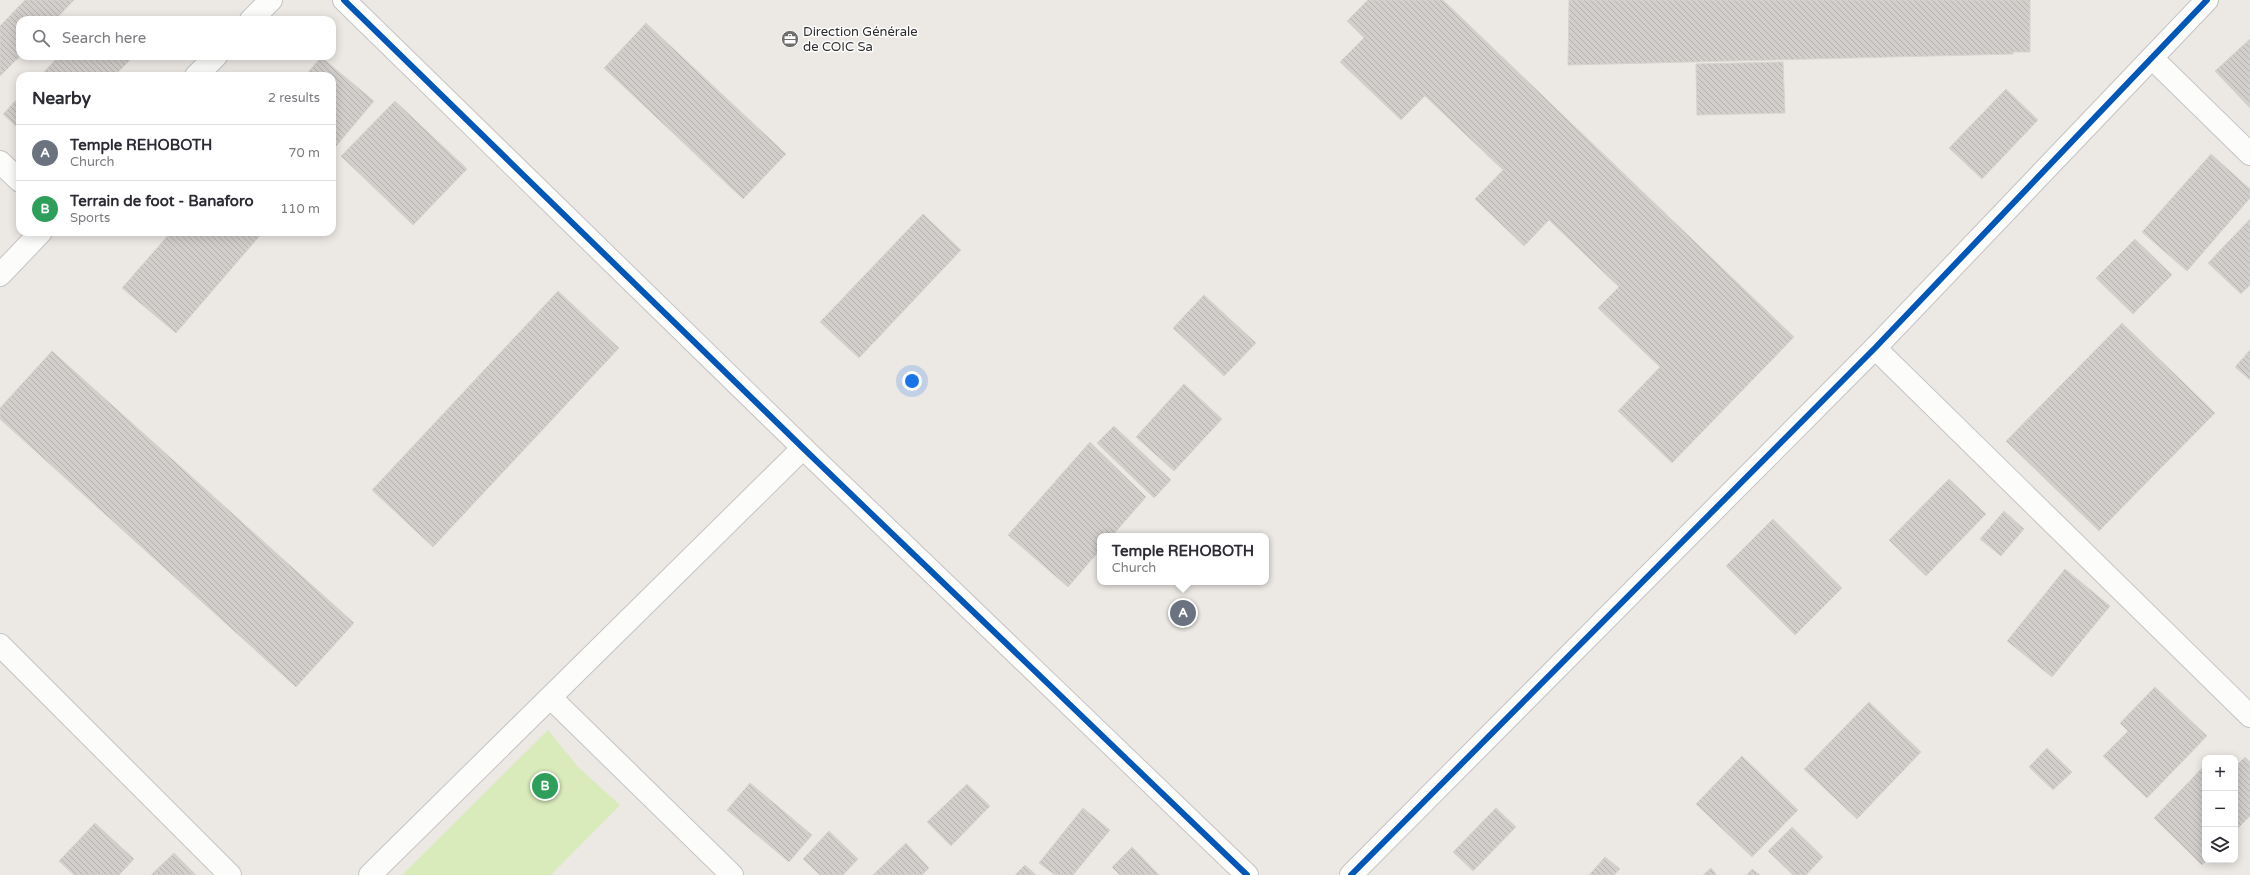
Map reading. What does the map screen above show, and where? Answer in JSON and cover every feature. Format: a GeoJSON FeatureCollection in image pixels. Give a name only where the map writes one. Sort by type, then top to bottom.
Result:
{"type":"FeatureCollection","features":[{"type":"Feature","properties":{"kind":"street"},"geometry":{"type":"LineString","coordinates":[[256,16],[271,0]]}},
{"type":"Feature","properties":{"kind":"street"},"geometry":{"type":"LineString","coordinates":[[344,0],[803,448],[1247,875]]}},
{"type":"Feature","properties":{"kind":"street"},"geometry":{"type":"LineString","coordinates":[[1350,875],[1875,348],[2207,0]]}},
{"type":"Feature","properties":{"kind":"street"},"geometry":{"type":"LineString","coordinates":[[2152,58],[2250,154]]}},
{"type":"Feature","properties":{"kind":"street"},"geometry":{"type":"LineString","coordinates":[[200,72],[212,60]]}},
{"type":"Feature","properties":{"kind":"street"},"geometry":{"type":"LineString","coordinates":[[0,162],[16,177]]}},
{"type":"Feature","properties":{"kind":"street"},"geometry":{"type":"LineString","coordinates":[[0,275],[37,236]]}},
{"type":"Feature","properties":{"kind":"street"},"geometry":{"type":"LineString","coordinates":[[1875,348],[2250,716]]}},
{"type":"Feature","properties":{"kind":"street"},"geometry":{"type":"LineString","coordinates":[[370,875],[803,448]]}},
{"type":"Feature","properties":{"kind":"street"},"geometry":{"type":"LineString","coordinates":[[0,645],[230,875]]}},
{"type":"Feature","properties":{"kind":"street"},"geometry":{"type":"LineString","coordinates":[[551,698],[732,875]]}},
{"type":"Feature","properties":{"kind":"green space"},"geometry":{"type":"Polygon","coordinates":[[[548,730],[578,767],[620,805],[551,875],[402,875],[548,730]]]}},
{"type":"Feature","properties":{"kind":"building"},"geometry":{"type":"Polygon","coordinates":[[[25,0],[74,0],[59,16],[16,16],[16,60],[0,76],[0,26],[25,0]]]}},
{"type":"Feature","properties":{"kind":"building"},"geometry":{"type":"Polygon","coordinates":[[[1368,0],[1443,0],[1794,337],[1672,463],[1618,411],[1660,367],[1598,308],[1619,287],[1549,220],[1524,246],[1475,199],[1503,170],[1425,96],[1401,120],[1340,62],[1364,38],[1347,21],[1368,0]]]}},
{"type":"Feature","properties":{"kind":"building"},"geometry":{"type":"Polygon","coordinates":[[[1569,0],[2030,0],[2030,52],[2013,52],[2013,54],[1568,65],[1569,0]]]}},
{"type":"Feature","properties":{"kind":"building"},"geometry":{"type":"Polygon","coordinates":[[[646,23],[786,154],[743,199],[604,68],[646,23]]]}},
{"type":"Feature","properties":{"kind":"building"},"geometry":{"type":"Polygon","coordinates":[[[2250,39],[2250,108],[2215,71],[2250,39]]]}},
{"type":"Feature","properties":{"kind":"building"},"geometry":{"type":"Polygon","coordinates":[[[55,60],[130,60],[118,72],[44,72],[55,60]]]}},
{"type":"Feature","properties":{"kind":"building"},"geometry":{"type":"Polygon","coordinates":[[[318,60],[325,60],[374,101],[336,146],[336,72],[308,72],[318,60]]]}},
{"type":"Feature","properties":{"kind":"building"},"geometry":{"type":"Polygon","coordinates":[[[1783,62],[1785,113],[1697,115],[1696,64],[1783,62]]]}},
{"type":"Feature","properties":{"kind":"building"},"geometry":{"type":"Polygon","coordinates":[[[2006,89],[2038,120],[1982,179],[1949,148],[2006,89]]]}},
{"type":"Feature","properties":{"kind":"building"},"geometry":{"type":"Polygon","coordinates":[[[16,100],[16,126],[3,114],[16,100]]]}},
{"type":"Feature","properties":{"kind":"building"},"geometry":{"type":"Polygon","coordinates":[[[395,101],[467,169],[413,225],[341,156],[395,101]]]}},
{"type":"Feature","properties":{"kind":"building"},"geometry":{"type":"Polygon","coordinates":[[[2211,154],[2250,189],[2250,198],[2187,271],[2142,232],[2211,154]]]}},
{"type":"Feature","properties":{"kind":"building"},"geometry":{"type":"Polygon","coordinates":[[[923,214],[961,250],[859,358],[820,322],[923,214]]]}},
{"type":"Feature","properties":{"kind":"building"},"geometry":{"type":"Polygon","coordinates":[[[2250,219],[2250,285],[2241,294],[2208,263],[2250,219]]]}},
{"type":"Feature","properties":{"kind":"building"},"geometry":{"type":"Polygon","coordinates":[[[168,236],[260,236],[176,333],[122,288],[168,236]]]}},
{"type":"Feature","properties":{"kind":"building"},"geometry":{"type":"Polygon","coordinates":[[[2135,239],[2172,275],[2133,314],[2096,278],[2135,239]]]}},
{"type":"Feature","properties":{"kind":"building"},"geometry":{"type":"Polygon","coordinates":[[[558,291],[619,348],[433,547],[372,490],[558,291]]]}},
{"type":"Feature","properties":{"kind":"building"},"geometry":{"type":"Polygon","coordinates":[[[1204,295],[1256,343],[1224,376],[1173,328],[1204,295]]]}},
{"type":"Feature","properties":{"kind":"building"},"geometry":{"type":"Polygon","coordinates":[[[2122,323],[2215,413],[2099,531],[2006,441],[2122,323]]]}},
{"type":"Feature","properties":{"kind":"building"},"geometry":{"type":"Polygon","coordinates":[[[2250,350],[2250,380],[2235,367],[2250,350]]]}},
{"type":"Feature","properties":{"kind":"building"},"geometry":{"type":"Polygon","coordinates":[[[52,351],[354,623],[296,687],[0,419],[0,408],[52,351]]]}},
{"type":"Feature","properties":{"kind":"building"},"geometry":{"type":"Polygon","coordinates":[[[1184,384],[1222,419],[1174,471],[1136,437],[1184,384]]]}},
{"type":"Feature","properties":{"kind":"building"},"geometry":{"type":"Polygon","coordinates":[[[1114,426],[1171,480],[1154,498],[1097,443],[1114,426]]]}},
{"type":"Feature","properties":{"kind":"building"},"geometry":{"type":"Polygon","coordinates":[[[1090,442],[1146,497],[1115,533],[1097,533],[1097,553],[1068,587],[1008,535],[1090,442]]]}},
{"type":"Feature","properties":{"kind":"building"},"geometry":{"type":"Polygon","coordinates":[[[1949,479],[1986,514],[1926,576],[1889,540],[1949,479]]]}},
{"type":"Feature","properties":{"kind":"building"},"geometry":{"type":"Polygon","coordinates":[[[2004,511],[2024,529],[2001,556],[1980,539],[2004,511]]]}},
{"type":"Feature","properties":{"kind":"building"},"geometry":{"type":"Polygon","coordinates":[[[1773,519],[1842,588],[1795,635],[1726,566],[1773,519]]]}},
{"type":"Feature","properties":{"kind":"building"},"geometry":{"type":"Polygon","coordinates":[[[2065,569],[2110,606],[2052,677],[2007,641],[2065,569]]]}},
{"type":"Feature","properties":{"kind":"building"},"geometry":{"type":"Polygon","coordinates":[[[2155,687],[2207,736],[2147,798],[2103,756],[2128,731],[2120,723],[2155,687]]]}},
{"type":"Feature","properties":{"kind":"building"},"geometry":{"type":"Polygon","coordinates":[[[1869,702],[1921,752],[1857,819],[1804,769],[1869,702]]]}},
{"type":"Feature","properties":{"kind":"building"},"geometry":{"type":"Polygon","coordinates":[[[2047,748],[2072,772],[2053,790],[2029,767],[2047,748]]]}},
{"type":"Feature","properties":{"kind":"building"},"geometry":{"type":"Polygon","coordinates":[[[1742,756],[1798,810],[1752,857],[1696,804],[1742,756]]]}},
{"type":"Feature","properties":{"kind":"building"},"geometry":{"type":"Polygon","coordinates":[[[2245,757],[2250,762],[2250,816],[2238,828],[2238,791],[2238,764],[2245,757]]]}},
{"type":"Feature","properties":{"kind":"building"},"geometry":{"type":"Polygon","coordinates":[[[2202,768],[2202,863],[2204,863],[2202,865],[2154,818],[2202,768]]]}},
{"type":"Feature","properties":{"kind":"building"},"geometry":{"type":"Polygon","coordinates":[[[750,783],[812,835],[789,862],[727,810],[750,783]]]}},
{"type":"Feature","properties":{"kind":"building"},"geometry":{"type":"Polygon","coordinates":[[[967,784],[990,806],[951,846],[927,822],[967,784]]]}},
{"type":"Feature","properties":{"kind":"building"},"geometry":{"type":"Polygon","coordinates":[[[1083,808],[1110,830],[1073,875],[1055,875],[1039,863],[1083,808]]]}},
{"type":"Feature","properties":{"kind":"building"},"geometry":{"type":"Polygon","coordinates":[[[1496,808],[1516,827],[1473,871],[1453,852],[1496,808]]]}},
{"type":"Feature","properties":{"kind":"building"},"geometry":{"type":"Polygon","coordinates":[[[95,823],[134,859],[119,875],[74,875],[59,861],[95,823]]]}},
{"type":"Feature","properties":{"kind":"building"},"geometry":{"type":"Polygon","coordinates":[[[1792,827],[1823,857],[1806,875],[1793,875],[1768,851],[1792,827]]]}},
{"type":"Feature","properties":{"kind":"building"},"geometry":{"type":"Polygon","coordinates":[[[829,831],[858,859],[843,875],[820,875],[803,859],[829,831]]]}},
{"type":"Feature","properties":{"kind":"building"},"geometry":{"type":"Polygon","coordinates":[[[906,843],[929,868],[922,875],[873,875],[906,843]]]}},
{"type":"Feature","properties":{"kind":"building"},"geometry":{"type":"Polygon","coordinates":[[[1132,847],[1159,875],[1120,875],[1112,867],[1132,847]]]}},
{"type":"Feature","properties":{"kind":"building"},"geometry":{"type":"Polygon","coordinates":[[[174,853],[196,875],[151,875],[174,853]]]}},
{"type":"Feature","properties":{"kind":"building"},"geometry":{"type":"Polygon","coordinates":[[[1605,857],[1620,869],[1614,875],[1589,875],[1605,857]]]}},
{"type":"Feature","properties":{"kind":"building"},"geometry":{"type":"Polygon","coordinates":[[[1025,865],[1036,875],[1015,875],[1025,865]]]}},
{"type":"Feature","properties":{"kind":"building"},"geometry":{"type":"Polygon","coordinates":[[[1711,868],[1717,875],[1703,875],[1711,868]]]}},
{"type":"Feature","properties":{"kind":"building"},"geometry":{"type":"Polygon","coordinates":[[[1752,869],[1760,875],[1747,875],[1752,869]]]}},
{"type":"Feature","properties":{"kind":"cycle path"},"geometry":{"type":"LineString","coordinates":[[344,0],[803,448],[1247,875]]}},
{"type":"Feature","properties":{"kind":"cycle path"},"geometry":{"type":"LineString","coordinates":[[1351,875],[1875,348],[2207,0]]}},
{"type":"Feature","properties":{"kind":"place","name":"Direction Générale de COIC Sa"},"geometry":{"type":"Point","coordinates":[790,39]}},
{"type":"Feature","properties":{"kind":"place","name":"Temple REHOBOTH"},"geometry":{"type":"Point","coordinates":[1183,613]}},
{"type":"Feature","properties":{"kind":"place","name":"Terrain de foot - Banaforo"},"geometry":{"type":"Point","coordinates":[545,786]}}]}
